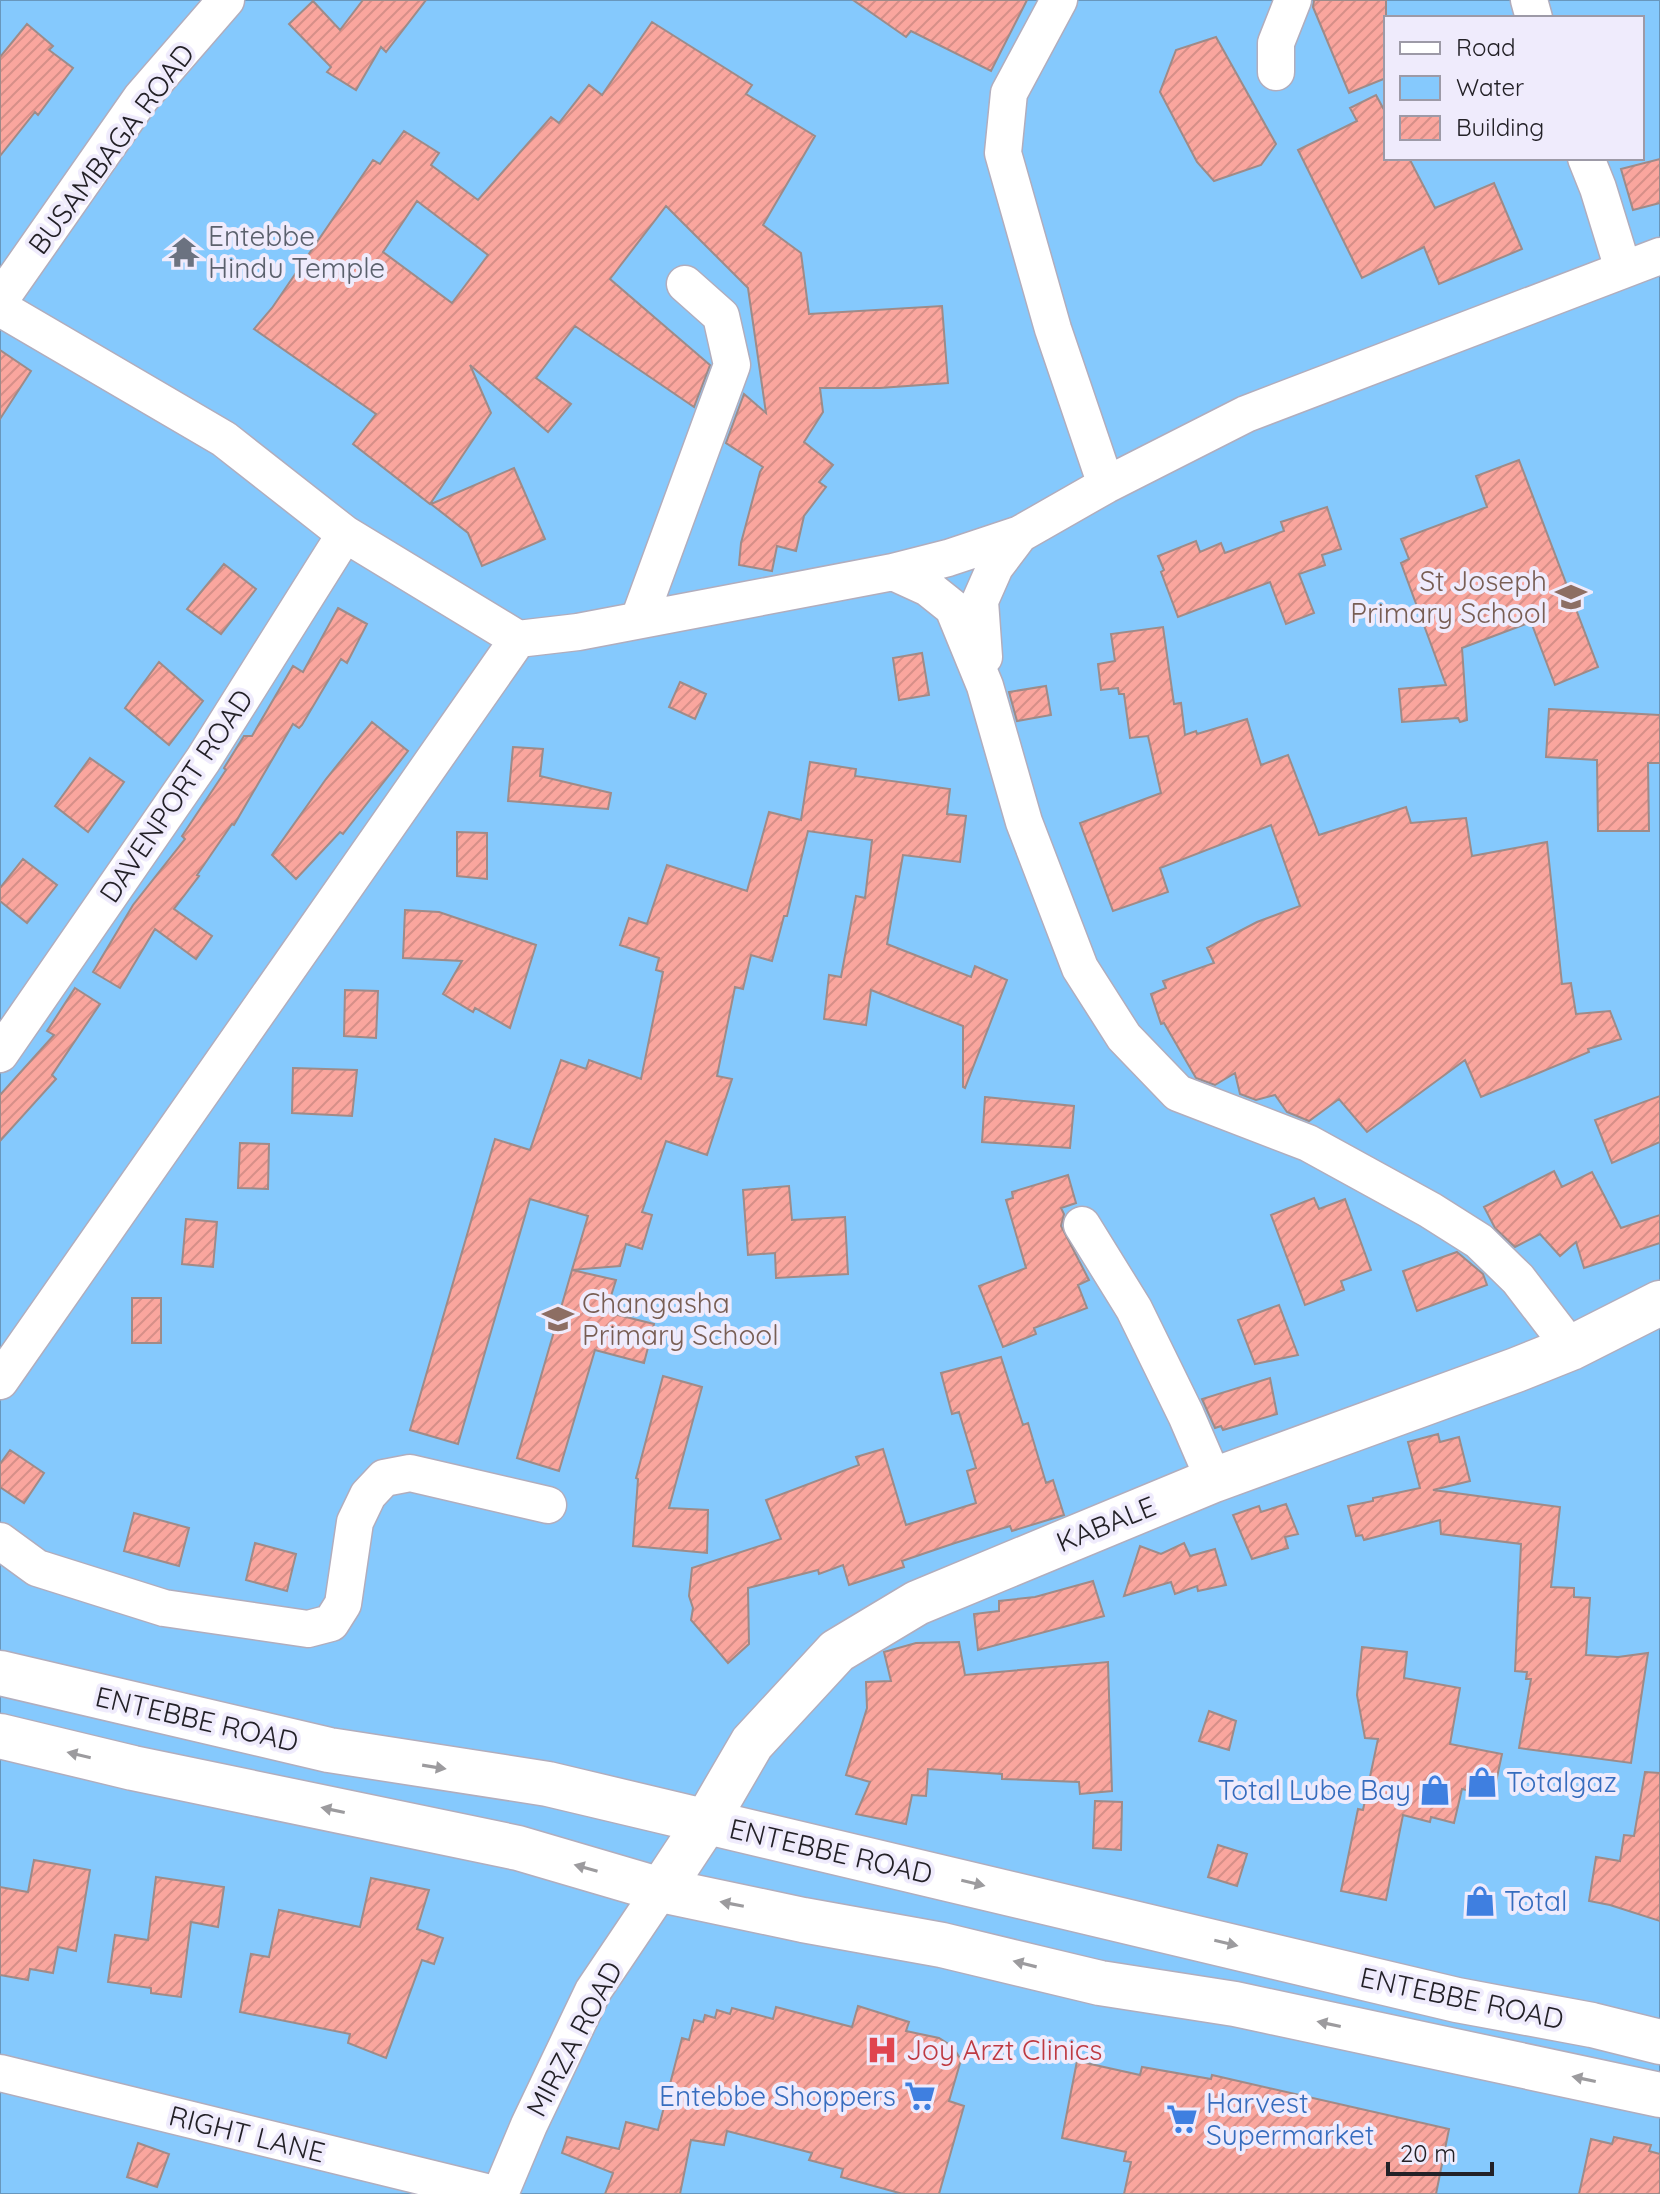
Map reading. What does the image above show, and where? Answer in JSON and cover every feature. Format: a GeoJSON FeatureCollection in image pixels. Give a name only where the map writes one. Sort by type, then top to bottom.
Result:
{"type":"FeatureCollection","features":[{"type":"Feature","properties":{"kind":"main road","name":"KABALE"},"geometry":{"type":"LineString","coordinates":[[661,1890],[706,1822],[752,1743],[837,1651],[917,1603],[1214,1480],[1571,1348],[1660,1303]]}},
{"type":"Feature","properties":{"kind":"main road","name":"ENTEBBE ROAD"},"geometry":{"type":"LineString","coordinates":[[0,1673],[329,1750],[548,1784],[1457,2000],[1592,2025],[1660,2042]]}},
{"type":"Feature","properties":{"kind":"main road","name":"ENTEBBE ROAD"},"geometry":{"type":"LineString","coordinates":[[0,1736],[133,1768],[518,1848],[661,1890],[942,1945],[1100,1983],[1235,2004],[1660,2095]]}},
{"type":"Feature","properties":{"kind":"street","name":"BUSAMBAGA ROAD"},"geometry":{"type":"LineString","coordinates":[[0,300],[141,98],[226,0]]}},
{"type":"Feature","properties":{"kind":"street"},"geometry":{"type":"LineString","coordinates":[[1059,0],[1009,93],[1003,153],[1053,329],[1106,485]]}},
{"type":"Feature","properties":{"kind":"street"},"geometry":{"type":"LineString","coordinates":[[1276,72],[1276,43],[1293,0]]}},
{"type":"Feature","properties":{"kind":"street"},"geometry":{"type":"LineString","coordinates":[[1587,160],[1623,269]]}},
{"type":"Feature","properties":{"kind":"street"},"geometry":{"type":"LineString","coordinates":[[0,308],[224,439],[345,534],[518,639],[578,632],[893,572],[1020,534],[1106,485],[1246,414],[1660,256]]}},
{"type":"Feature","properties":{"kind":"street"},"geometry":{"type":"LineString","coordinates":[[639,619],[732,365],[721,316],[685,284]]}},
{"type":"Feature","properties":{"kind":"street","name":"DAVENPORT ROAD"},"geometry":{"type":"LineString","coordinates":[[0,1054],[203,760],[345,534]]}},
{"type":"Feature","properties":{"kind":"street"},"geometry":{"type":"LineString","coordinates":[[985,686],[980,601],[995,567],[1020,534]]}},
{"type":"Feature","properties":{"kind":"street"},"geometry":{"type":"LineString","coordinates":[[893,572],[928,588],[953,608],[985,686],[1024,822],[1080,968],[1124,1037],[1178,1093],[1308,1143],[1430,1210],[1479,1241],[1518,1279],[1571,1348]]}},
{"type":"Feature","properties":{"kind":"street"},"geometry":{"type":"LineString","coordinates":[[0,1381],[518,639]]}},
{"type":"Feature","properties":{"kind":"street"},"geometry":{"type":"LineString","coordinates":[[1082,1225],[1134,1309],[1214,1480]]}},
{"type":"Feature","properties":{"kind":"street"},"geometry":{"type":"LineString","coordinates":[[0,1541],[37,1568],[164,1608],[308,1629],[331,1623],[343,1604],[355,1522],[368,1495],[384,1478],[410,1473],[548,1505]]}},
{"type":"Feature","properties":{"kind":"street","name":"MIRZA ROAD"},"geometry":{"type":"LineString","coordinates":[[497,2194],[593,1991],[661,1890]]}},
{"type":"Feature","properties":{"kind":"street","name":"RIGHT LANE"},"geometry":{"type":"LineString","coordinates":[[0,2073],[497,2194]]}},
{"type":"Feature","properties":{"kind":"water"},"geometry":{"type":"Polygon","coordinates":[[[0,0],[1660,0],[1660,2194],[0,2194],[0,0]]]}},
{"type":"Feature","properties":{"kind":"building"},"geometry":{"type":"Polygon","coordinates":[[[363,0],[426,0],[386,52],[381,47],[356,90],[327,72],[331,67],[289,24],[313,1],[340,30],[363,0]]]}},
{"type":"Feature","properties":{"kind":"building"},"geometry":{"type":"Polygon","coordinates":[[[853,0],[1027,0],[991,71],[911,31],[906,37],[853,0]]]}},
{"type":"Feature","properties":{"kind":"building"},"geometry":{"type":"Polygon","coordinates":[[[1314,0],[1386,0],[1384,79],[1349,93],[1313,7],[1314,0]]]}},
{"type":"Feature","properties":{"kind":"building"},"geometry":{"type":"Polygon","coordinates":[[[652,22],[752,85],[746,94],[815,136],[763,225],[801,253],[809,314],[942,306],[948,383],[820,388],[823,412],[804,442],[833,465],[819,482],[826,487],[804,516],[796,551],[777,546],[772,571],[739,565],[741,543],[763,467],[726,443],[744,394],[766,413],[748,288],[666,206],[610,279],[710,365],[694,407],[575,326],[536,378],[571,404],[548,432],[470,365],[491,413],[430,504],[353,444],[376,414],[254,329],[272,308],[373,160],[380,164],[404,131],[439,153],[431,165],[478,200],[551,117],[559,123],[589,85],[602,95],[652,22]],[[417,201],[383,252],[452,303],[488,255],[417,201]]]}},
{"type":"Feature","properties":{"kind":"building"},"geometry":{"type":"Polygon","coordinates":[[[27,24],[53,46],[49,50],[73,68],[38,115],[35,112],[0,156],[0,57],[27,24]]]}},
{"type":"Feature","properties":{"kind":"building"},"geometry":{"type":"Polygon","coordinates":[[[1216,37],[1276,144],[1261,165],[1214,181],[1197,162],[1160,92],[1176,50],[1216,37]]]}},
{"type":"Feature","properties":{"kind":"building"},"geometry":{"type":"Polygon","coordinates":[[[1376,95],[1384,107],[1384,160],[1410,160],[1435,208],[1494,183],[1522,249],[1439,284],[1424,247],[1362,278],[1298,150],[1357,121],[1350,108],[1376,95]]]}},
{"type":"Feature","properties":{"kind":"building"},"geometry":{"type":"Polygon","coordinates":[[[1660,159],[1660,203],[1633,210],[1621,169],[1660,159]]]}},
{"type":"Feature","properties":{"kind":"building"},"geometry":{"type":"Polygon","coordinates":[[[0,350],[31,371],[0,419],[0,350]]]}},
{"type":"Feature","properties":{"kind":"building"},"geometry":{"type":"Polygon","coordinates":[[[1519,460],[1598,667],[1555,685],[1531,622],[1462,648],[1467,720],[1402,722],[1399,689],[1446,685],[1401,563],[1409,559],[1401,539],[1487,507],[1476,476],[1519,460]]]}},
{"type":"Feature","properties":{"kind":"building"},"geometry":{"type":"Polygon","coordinates":[[[514,468],[545,539],[482,566],[468,533],[431,504],[514,468]]]}},
{"type":"Feature","properties":{"kind":"building"},"geometry":{"type":"Polygon","coordinates":[[[1327,507],[1341,549],[1322,555],[1325,565],[1299,574],[1314,613],[1286,624],[1270,582],[1178,617],[1158,556],[1196,541],[1200,552],[1221,543],[1225,553],[1284,531],[1281,522],[1327,507]]]}},
{"type":"Feature","properties":{"kind":"building"},"geometry":{"type":"Polygon","coordinates":[[[224,564],[256,589],[221,634],[187,609],[224,564]]]}},
{"type":"Feature","properties":{"kind":"building"},"geometry":{"type":"Polygon","coordinates":[[[338,608],[367,624],[347,663],[341,659],[302,725],[299,728],[293,724],[234,825],[174,909],[212,936],[196,959],[155,929],[120,988],[93,972],[133,905],[185,839],[182,836],[226,770],[224,768],[244,736],[252,736],[293,666],[303,672],[338,608]]]}},
{"type":"Feature","properties":{"kind":"building"},"geometry":{"type":"Polygon","coordinates":[[[1163,627],[1174,704],[1181,703],[1185,735],[1247,719],[1261,765],[1288,755],[1319,835],[1406,807],[1411,823],[1466,818],[1472,856],[1547,842],[1562,984],[1571,983],[1576,1014],[1610,1011],[1621,1039],[1588,1049],[1589,1052],[1481,1097],[1465,1060],[1367,1132],[1339,1099],[1309,1121],[1287,1112],[1275,1095],[1256,1100],[1240,1094],[1235,1073],[1215,1085],[1196,1078],[1164,1023],[1161,1024],[1151,994],[1166,988],[1163,981],[1214,963],[1207,948],[1257,922],[1300,906],[1271,825],[1160,868],[1168,892],[1113,911],[1080,823],[1161,793],[1148,736],[1130,738],[1124,694],[1119,694],[1118,688],[1101,690],[1098,664],[1115,661],[1111,634],[1163,627]]]}},
{"type":"Feature","properties":{"kind":"building"},"geometry":{"type":"Polygon","coordinates":[[[922,653],[929,695],[899,700],[893,658],[922,653]]]}},
{"type":"Feature","properties":{"kind":"building"},"geometry":{"type":"Polygon","coordinates":[[[159,662],[203,701],[169,745],[125,708],[159,662]]]}},
{"type":"Feature","properties":{"kind":"building"},"geometry":{"type":"Polygon","coordinates":[[[680,682],[706,694],[695,719],[669,707],[680,682]]]}},
{"type":"Feature","properties":{"kind":"building"},"geometry":{"type":"Polygon","coordinates":[[[1046,686],[1051,715],[1017,721],[1009,692],[1046,686]]]}},
{"type":"Feature","properties":{"kind":"building"},"geometry":{"type":"Polygon","coordinates":[[[1549,709],[1660,715],[1660,763],[1648,763],[1649,831],[1598,831],[1597,760],[1546,757],[1549,709]]]}},
{"type":"Feature","properties":{"kind":"building"},"geometry":{"type":"Polygon","coordinates":[[[372,722],[408,751],[343,834],[340,832],[296,879],[272,855],[326,779],[372,722]]]}},
{"type":"Feature","properties":{"kind":"building"},"geometry":{"type":"Polygon","coordinates":[[[513,747],[543,749],[540,776],[611,793],[608,809],[508,801],[513,747]]]}},
{"type":"Feature","properties":{"kind":"building"},"geometry":{"type":"Polygon","coordinates":[[[90,758],[124,782],[88,832],[55,806],[90,758]]]}},
{"type":"Feature","properties":{"kind":"building"},"geometry":{"type":"Polygon","coordinates":[[[810,762],[856,769],[855,776],[950,789],[947,814],[966,816],[960,862],[903,855],[887,944],[971,977],[975,966],[1007,980],[965,1088],[963,1026],[871,990],[866,1025],[824,1019],[829,975],[841,977],[856,896],[865,898],[872,840],[808,831],[787,916],[784,916],[772,961],[751,955],[743,989],[735,987],[717,1076],[732,1079],[707,1155],[666,1141],[642,1212],[652,1215],[642,1249],[626,1244],[620,1266],[572,1270],[588,1216],[530,1199],[458,1444],[410,1430],[495,1139],[530,1150],[561,1060],[586,1069],[589,1060],[641,1079],[663,972],[656,970],[659,958],[620,945],[629,918],[647,924],[667,865],[747,891],[769,812],[801,820],[810,762]]]}},
{"type":"Feature","properties":{"kind":"building"},"geometry":{"type":"Polygon","coordinates":[[[457,832],[487,833],[487,879],[457,876],[457,832]]]}},
{"type":"Feature","properties":{"kind":"building"},"geometry":{"type":"Polygon","coordinates":[[[23,859],[57,885],[27,923],[0,901],[0,888],[23,859]]]}},
{"type":"Feature","properties":{"kind":"building"},"geometry":{"type":"Polygon","coordinates":[[[405,910],[439,912],[536,945],[510,1028],[475,1008],[473,1012],[443,994],[462,961],[403,958],[405,910]]]}},
{"type":"Feature","properties":{"kind":"building"},"geometry":{"type":"Polygon","coordinates":[[[75,988],[100,1004],[52,1075],[56,1079],[0,1141],[0,1095],[54,1035],[47,1031],[75,988]]]}},
{"type":"Feature","properties":{"kind":"building"},"geometry":{"type":"Polygon","coordinates":[[[345,990],[378,991],[376,1038],[344,1036],[345,990]]]}},
{"type":"Feature","properties":{"kind":"building"},"geometry":{"type":"Polygon","coordinates":[[[293,1068],[357,1070],[352,1116],[292,1113],[293,1068]]]}},
{"type":"Feature","properties":{"kind":"building"},"geometry":{"type":"Polygon","coordinates":[[[1660,1096],[1660,1142],[1612,1163],[1595,1120],[1660,1096]]]}},
{"type":"Feature","properties":{"kind":"building"},"geometry":{"type":"Polygon","coordinates":[[[985,1097],[1074,1106],[1070,1148],[982,1142],[985,1097]]]}},
{"type":"Feature","properties":{"kind":"building"},"geometry":{"type":"Polygon","coordinates":[[[240,1143],[269,1144],[268,1189],[238,1188],[240,1143]]]}},
{"type":"Feature","properties":{"kind":"building"},"geometry":{"type":"Polygon","coordinates":[[[1554,1171],[1562,1187],[1592,1172],[1621,1228],[1660,1215],[1660,1243],[1584,1268],[1576,1242],[1560,1256],[1540,1234],[1515,1247],[1495,1228],[1484,1207],[1554,1171]]]}},
{"type":"Feature","properties":{"kind":"building"},"geometry":{"type":"Polygon","coordinates":[[[1068,1175],[1076,1203],[1061,1208],[1064,1214],[1061,1226],[1089,1280],[1078,1285],[1087,1308],[1034,1328],[1036,1334],[1003,1347],[979,1286],[1026,1268],[1006,1200],[1013,1198],[1012,1192],[1068,1175]]]}},
{"type":"Feature","properties":{"kind":"building"},"geometry":{"type":"Polygon","coordinates":[[[789,1186],[792,1220],[845,1217],[848,1274],[776,1278],[775,1253],[748,1255],[743,1190],[789,1186]]]}},
{"type":"Feature","properties":{"kind":"building"},"geometry":{"type":"Polygon","coordinates":[[[1314,1198],[1319,1209],[1345,1199],[1371,1270],[1341,1281],[1344,1290],[1305,1305],[1271,1215],[1314,1198]]]}},
{"type":"Feature","properties":{"kind":"building"},"geometry":{"type":"Polygon","coordinates":[[[186,1219],[217,1222],[213,1267],[182,1264],[186,1219]]]}},
{"type":"Feature","properties":{"kind":"building"},"geometry":{"type":"Polygon","coordinates":[[[1457,1252],[1483,1274],[1487,1285],[1417,1311],[1403,1271],[1457,1252]]]}},
{"type":"Feature","properties":{"kind":"building"},"geometry":{"type":"Polygon","coordinates":[[[572,1270],[616,1280],[606,1312],[654,1324],[644,1363],[595,1350],[559,1471],[517,1458],[572,1270]]]}},
{"type":"Feature","properties":{"kind":"building"},"geometry":{"type":"Polygon","coordinates":[[[132,1298],[161,1298],[161,1343],[132,1343],[132,1298]]]}},
{"type":"Feature","properties":{"kind":"building"},"geometry":{"type":"Polygon","coordinates":[[[1279,1305],[1298,1355],[1255,1364],[1238,1320],[1279,1305]]]}},
{"type":"Feature","properties":{"kind":"building"},"geometry":{"type":"Polygon","coordinates":[[[1001,1357],[1023,1425],[1028,1423],[1046,1483],[1053,1480],[1064,1515],[1012,1531],[1010,1526],[955,1543],[902,1561],[904,1567],[849,1585],[843,1565],[819,1574],[818,1570],[748,1588],[749,1644],[728,1663],[691,1620],[693,1608],[689,1596],[692,1568],[781,1539],[766,1500],[859,1465],[856,1457],[883,1449],[906,1525],[976,1503],[967,1471],[976,1468],[959,1412],[952,1414],[941,1373],[1001,1357]]]}},
{"type":"Feature","properties":{"kind":"building"},"geometry":{"type":"Polygon","coordinates":[[[663,1376],[702,1387],[669,1508],[708,1510],[707,1553],[633,1546],[636,1478],[663,1376]]]}},
{"type":"Feature","properties":{"kind":"building"},"geometry":{"type":"Polygon","coordinates":[[[1270,1378],[1277,1414],[1223,1430],[1221,1426],[1215,1428],[1202,1399],[1270,1378]]]}},
{"type":"Feature","properties":{"kind":"building"},"geometry":{"type":"Polygon","coordinates":[[[1438,1434],[1440,1442],[1459,1437],[1470,1481],[1433,1490],[1560,1507],[1551,1587],[1574,1588],[1574,1597],[1590,1598],[1586,1655],[1618,1657],[1648,1653],[1631,1763],[1519,1748],[1531,1679],[1526,1679],[1527,1672],[1515,1671],[1521,1544],[1441,1534],[1440,1520],[1364,1540],[1362,1535],[1356,1536],[1348,1506],[1420,1488],[1408,1442],[1438,1434]]]}},
{"type":"Feature","properties":{"kind":"building"},"geometry":{"type":"Polygon","coordinates":[[[10,1450],[44,1473],[24,1503],[0,1487],[0,1464],[10,1450]]]}},
{"type":"Feature","properties":{"kind":"building"},"geometry":{"type":"Polygon","coordinates":[[[1286,1504],[1298,1534],[1285,1537],[1288,1548],[1252,1559],[1233,1515],[1259,1506],[1261,1512],[1286,1504]]]}},
{"type":"Feature","properties":{"kind":"building"},"geometry":{"type":"Polygon","coordinates":[[[134,1513],[189,1528],[179,1566],[124,1551],[134,1513]]]}},
{"type":"Feature","properties":{"kind":"building"},"geometry":{"type":"Polygon","coordinates":[[[255,1543],[296,1554],[287,1591],[246,1580],[255,1543]]]}},
{"type":"Feature","properties":{"kind":"building"},"geometry":{"type":"Polygon","coordinates":[[[1184,1543],[1190,1556],[1215,1549],[1226,1585],[1198,1591],[1197,1586],[1175,1594],[1171,1582],[1124,1596],[1140,1546],[1161,1554],[1184,1543]]]}},
{"type":"Feature","properties":{"kind":"building"},"geometry":{"type":"Polygon","coordinates":[[[1093,1581],[1104,1616],[978,1650],[974,1614],[999,1611],[999,1601],[1035,1597],[1093,1581]]]}},
{"type":"Feature","properties":{"kind":"building"},"geometry":{"type":"Polygon","coordinates":[[[959,1642],[965,1675],[1108,1662],[1112,1791],[1080,1794],[1079,1782],[1002,1779],[1002,1774],[928,1769],[926,1796],[912,1795],[906,1824],[856,1814],[870,1782],[846,1775],[867,1708],[866,1682],[891,1681],[884,1652],[916,1643],[959,1642]]]}},
{"type":"Feature","properties":{"kind":"building"},"geometry":{"type":"Polygon","coordinates":[[[1362,1647],[1407,1652],[1404,1678],[1460,1688],[1450,1744],[1502,1754],[1493,1796],[1462,1789],[1454,1823],[1431,1817],[1430,1822],[1403,1815],[1386,1900],[1341,1891],[1358,1809],[1363,1810],[1378,1739],[1365,1738],[1357,1695],[1362,1647]]]}},
{"type":"Feature","properties":{"kind":"building"},"geometry":{"type":"Polygon","coordinates":[[[1209,1711],[1236,1721],[1229,1750],[1199,1741],[1209,1711]]]}},
{"type":"Feature","properties":{"kind":"building"},"geometry":{"type":"Polygon","coordinates":[[[1645,1772],[1660,1773],[1660,1921],[1589,1901],[1596,1857],[1620,1861],[1624,1835],[1634,1836],[1645,1772]]]}},
{"type":"Feature","properties":{"kind":"building"},"geometry":{"type":"Polygon","coordinates":[[[1095,1801],[1122,1802],[1121,1850],[1093,1848],[1095,1801]]]}},
{"type":"Feature","properties":{"kind":"building"},"geometry":{"type":"Polygon","coordinates":[[[1218,1845],[1247,1854],[1237,1886],[1208,1877],[1218,1845]]]}},
{"type":"Feature","properties":{"kind":"building"},"geometry":{"type":"Polygon","coordinates":[[[34,1860],[90,1870],[76,1951],[58,1947],[53,1973],[30,1969],[28,1980],[0,1975],[0,1887],[28,1892],[34,1860]]]}},
{"type":"Feature","properties":{"kind":"building"},"geometry":{"type":"Polygon","coordinates":[[[156,1877],[224,1887],[218,1927],[191,1922],[181,1997],[151,1993],[151,1988],[108,1982],[115,1935],[148,1940],[156,1877]]]}},
{"type":"Feature","properties":{"kind":"building"},"geometry":{"type":"Polygon","coordinates":[[[371,1878],[429,1890],[417,1929],[443,1938],[434,1964],[422,1960],[386,2058],[348,2043],[350,2034],[240,2012],[251,1954],[269,1957],[279,1910],[360,1927],[371,1878]]]}},
{"type":"Feature","properties":{"kind":"building"},"geometry":{"type":"Polygon","coordinates":[[[858,2006],[909,2022],[906,2031],[939,2038],[953,2047],[961,2060],[949,2101],[964,2106],[939,2194],[903,2194],[841,2177],[843,2169],[809,2160],[812,2153],[727,2131],[724,2145],[691,2140],[680,2194],[605,2194],[613,2173],[562,2153],[567,2137],[619,2149],[626,2122],[658,2130],[682,2038],[689,2040],[694,2020],[703,2022],[705,2015],[715,2018],[717,2010],[730,2014],[732,2008],[773,2019],[776,2007],[852,2027],[858,2006]]]}},
{"type":"Feature","properties":{"kind":"building"},"geometry":{"type":"Polygon","coordinates":[[[1077,2061],[1140,2075],[1142,2067],[1211,2079],[1212,2075],[1449,2129],[1436,2194],[1124,2194],[1131,2162],[1124,2161],[1126,2152],[1062,2138],[1077,2061]]]}},
{"type":"Feature","properties":{"kind":"building"},"geometry":{"type":"Polygon","coordinates":[[[1614,2137],[1651,2145],[1649,2151],[1660,2154],[1660,2194],[1579,2194],[1591,2139],[1612,2144],[1614,2137]]]}},
{"type":"Feature","properties":{"kind":"building"},"geometry":{"type":"Polygon","coordinates":[[[138,2143],[169,2154],[157,2187],[127,2177],[138,2143]]]}},
{"type":"Feature","properties":{"kind":"place","name":"Entebbe Hindu Temple"},"geometry":{"type":"Point","coordinates":[184,252]}},
{"type":"Feature","properties":{"kind":"place","name":"St Joseph Primary School"},"geometry":{"type":"Point","coordinates":[1571,597]}},
{"type":"Feature","properties":{"kind":"place","name":"Changasha Primary School"},"geometry":{"type":"Point","coordinates":[558,1319]}},
{"type":"Feature","properties":{"kind":"place","name":"Totalgaz"},"geometry":{"type":"Point","coordinates":[1482,1782]}},
{"type":"Feature","properties":{"kind":"place","name":"Total Lube Bay"},"geometry":{"type":"Point","coordinates":[1435,1790]}},
{"type":"Feature","properties":{"kind":"place","name":"Total"},"geometry":{"type":"Point","coordinates":[1480,1901]}},
{"type":"Feature","properties":{"kind":"place","name":"Joy Arzt Clinics"},"geometry":{"type":"Point","coordinates":[882,2050]}},
{"type":"Feature","properties":{"kind":"place","name":"Entebbe Shoppers"},"geometry":{"type":"Point","coordinates":[920,2096]}},
{"type":"Feature","properties":{"kind":"place","name":"Harvest Supermarket"},"geometry":{"type":"Point","coordinates":[1182,2119]}}]}
